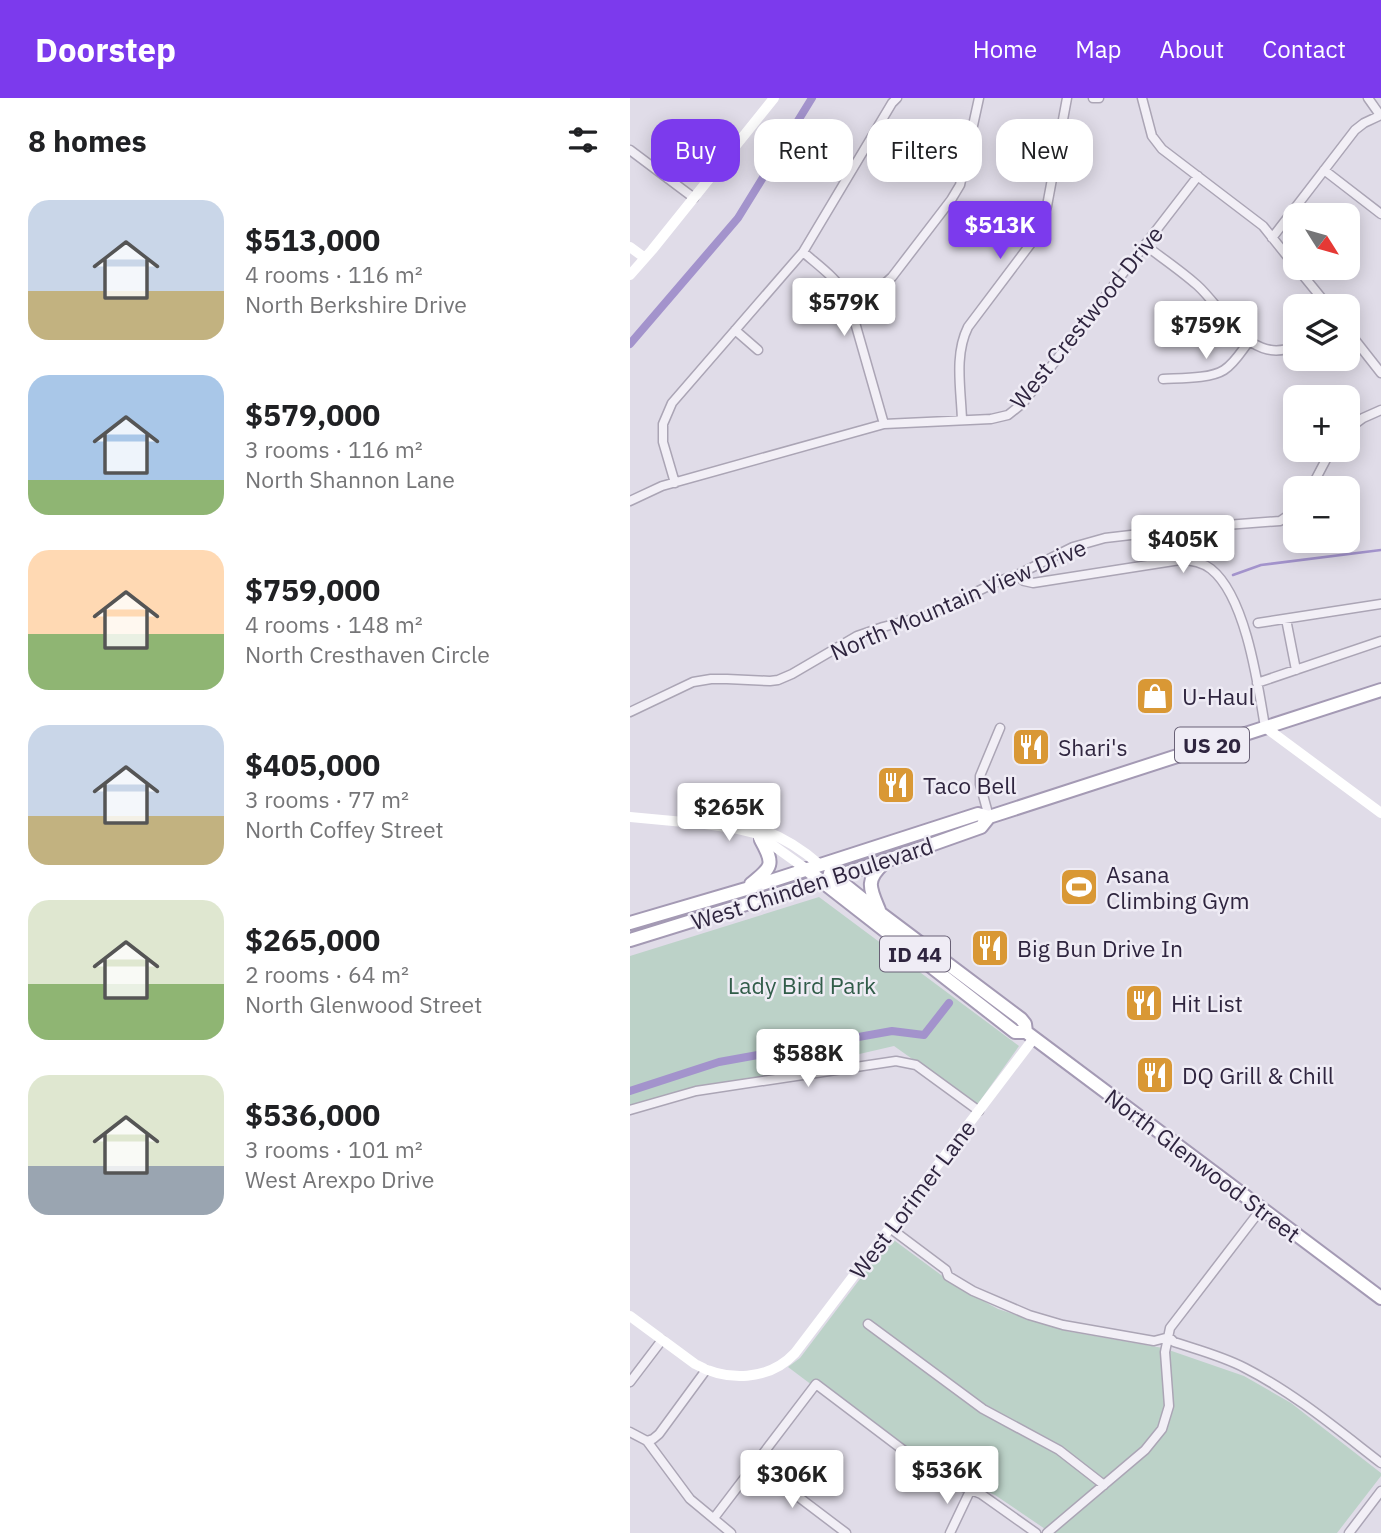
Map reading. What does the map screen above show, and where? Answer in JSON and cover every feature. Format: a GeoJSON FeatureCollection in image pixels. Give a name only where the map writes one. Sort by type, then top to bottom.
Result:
{"type":"FeatureCollection","features":[{"type":"Feature","properties":{"kind":"main road","name":"West Chinden Boulevard"},"geometry":{"type":"LineString","coordinates":[[630,940],[888,860],[981,827],[989,817],[1381,690]]}},
{"type":"Feature","properties":{"kind":"main road","name":"West Chinden Boulevard"},"geometry":{"type":"LineString","coordinates":[[630,923],[746,889],[978,814],[989,817]]}},
{"type":"Feature","properties":{"kind":"main road"},"geometry":{"type":"LineString","coordinates":[[746,889],[768,870],[771,864],[769,854],[758,836]]}},
{"type":"Feature","properties":{"kind":"main road"},"geometry":{"type":"LineString","coordinates":[[880,913],[870,881],[873,874],[888,860]]}},
{"type":"Feature","properties":{"kind":"main road","name":"North Glenwood Street"},"geometry":{"type":"LineString","coordinates":[[820,864],[880,913],[1021,1019],[1030,1035]]}},
{"type":"Feature","properties":{"kind":"main road","name":"North Glenwood Street"},"geometry":{"type":"LineString","coordinates":[[806,869],[1015,1032],[1030,1035],[1381,1298]]}},
{"type":"Feature","properties":{"kind":"street"},"geometry":{"type":"LineString","coordinates":[[630,275],[774,98]]}},
{"type":"Feature","properties":{"kind":"street"},"geometry":{"type":"LineString","coordinates":[[848,298],[883,286],[961,185],[979,98]]}},
{"type":"Feature","properties":{"kind":"street"},"geometry":{"type":"LineString","coordinates":[[962,421],[959,353],[962,339],[968,327],[1038,234],[1047,206],[1068,98]]}},
{"type":"Feature","properties":{"kind":"street"},"geometry":{"type":"LineString","coordinates":[[1093,98],[1099,98]]}},
{"type":"Feature","properties":{"kind":"street"},"geometry":{"type":"LineString","coordinates":[[1142,98],[1153,136],[1162,149],[1263,226],[1283,251]]}},
{"type":"Feature","properties":{"kind":"street"},"geometry":{"type":"LineString","coordinates":[[1272,238],[1355,130],[1380,115],[1368,98]]}},
{"type":"Feature","properties":{"kind":"street"},"geometry":{"type":"LineString","coordinates":[[675,483],[663,442],[663,424],[671,403],[803,252],[891,100]]}},
{"type":"Feature","properties":{"kind":"street"},"geometry":{"type":"LineString","coordinates":[[630,150],[694,198]]}},
{"type":"Feature","properties":{"kind":"street"},"geometry":{"type":"LineString","coordinates":[[1324,170],[1381,214]]}},
{"type":"Feature","properties":{"kind":"street","name":"West Crestwood Drive"},"geometry":{"type":"LineString","coordinates":[[630,502],[662,486],[884,424],[991,419],[1008,415],[1023,403],[1198,176]]}},
{"type":"Feature","properties":{"kind":"street"},"geometry":{"type":"LineString","coordinates":[[1144,245],[1197,285],[1229,323],[1250,340],[1272,351],[1283,350]]}},
{"type":"Feature","properties":{"kind":"street"},"geometry":{"type":"LineString","coordinates":[[630,247],[645,258]]}},
{"type":"Feature","properties":{"kind":"street"},"geometry":{"type":"LineString","coordinates":[[803,252],[836,281],[848,298],[884,424]]}},
{"type":"Feature","properties":{"kind":"street"},"geometry":{"type":"LineString","coordinates":[[1307,280],[1318,294]]}},
{"type":"Feature","properties":{"kind":"street"},"geometry":{"type":"LineString","coordinates":[[735,330],[758,350]]}},
{"type":"Feature","properties":{"kind":"street"},"geometry":{"type":"LineString","coordinates":[[1163,379],[1221,372],[1250,340]]}},
{"type":"Feature","properties":{"kind":"street"},"geometry":{"type":"LineString","coordinates":[[1360,346],[1381,373]]}},
{"type":"Feature","properties":{"kind":"street"},"geometry":{"type":"LineString","coordinates":[[1360,420],[1381,410]]}},
{"type":"Feature","properties":{"kind":"street","name":"North Mountain View Drive"},"geometry":{"type":"LineString","coordinates":[[630,712],[693,682],[711,679],[778,680],[857,636],[929,615],[1073,547],[1105,538],[1200,527],[1265,524],[1283,519]]}},
{"type":"Feature","properties":{"kind":"street"},"geometry":{"type":"LineString","coordinates":[[1017,575],[1024,581],[1033,583],[1180,560],[1200,563],[1213,571],[1232,597],[1244,627],[1265,727],[1381,813]]}},
{"type":"Feature","properties":{"kind":"street"},"geometry":{"type":"LineString","coordinates":[[1258,623],[1381,604]]}},
{"type":"Feature","properties":{"kind":"street"},"geometry":{"type":"LineString","coordinates":[[1286,619],[1296,670]]}},
{"type":"Feature","properties":{"kind":"street"},"geometry":{"type":"LineString","coordinates":[[1257,683],[1381,641]]}},
{"type":"Feature","properties":{"kind":"street"},"geometry":{"type":"LineString","coordinates":[[989,817],[980,776],[1000,728]]}},
{"type":"Feature","properties":{"kind":"street","name":"North Glenwood Street"},"geometry":{"type":"LineString","coordinates":[[630,817],[709,824],[758,836],[806,869]]}},
{"type":"Feature","properties":{"kind":"street","name":"North Glenwood Street"},"geometry":{"type":"LineString","coordinates":[[758,836],[763,830],[777,835],[820,864]]}},
{"type":"Feature","properties":{"kind":"street","name":"West Lorimer Lane"},"geometry":{"type":"LineString","coordinates":[[706,1370],[740,1377],[769,1371],[790,1359],[979,1111],[1030,1035]]}},
{"type":"Feature","properties":{"kind":"street"},"geometry":{"type":"LineString","coordinates":[[630,1110],[695,1091],[896,1061],[916,1065],[979,1111]]}},
{"type":"Feature","properties":{"kind":"street"},"geometry":{"type":"LineString","coordinates":[[1047,1533],[1145,1450],[1162,1429],[1169,1406],[1165,1352],[1170,1328],[1262,1208]]}},
{"type":"Feature","properties":{"kind":"street"},"geometry":{"type":"LineString","coordinates":[[890,1228],[946,1270],[948,1276],[972,1291],[1029,1315],[1063,1325],[1154,1341],[1169,1337]]}},
{"type":"Feature","properties":{"kind":"street"},"geometry":{"type":"LineString","coordinates":[[630,1316],[706,1370],[659,1434],[647,1441]]}},
{"type":"Feature","properties":{"kind":"street"},"geometry":{"type":"LineString","coordinates":[[868,1324],[983,1409],[1059,1450],[1104,1485]]}},
{"type":"Feature","properties":{"kind":"street"},"geometry":{"type":"LineString","coordinates":[[1169,1337],[1174,1342],[1216,1355],[1268,1380],[1295,1397],[1381,1463]]}},
{"type":"Feature","properties":{"kind":"street"},"geometry":{"type":"LineString","coordinates":[[630,1382],[662,1340]]}},
{"type":"Feature","properties":{"kind":"street"},"geometry":{"type":"LineString","coordinates":[[714,1518],[816,1384],[915,1459],[970,1491],[981,1494],[1036,1533]]}},
{"type":"Feature","properties":{"kind":"street"},"geometry":{"type":"LineString","coordinates":[[630,1432],[647,1441],[690,1499],[730,1533]]}},
{"type":"Feature","properties":{"kind":"street"},"geometry":{"type":"LineString","coordinates":[[755,1464],[846,1533]]}},
{"type":"Feature","properties":{"kind":"street"},"geometry":{"type":"LineString","coordinates":[[950,1533],[970,1491]]}},
{"type":"Feature","properties":{"kind":"street"},"geometry":{"type":"LineString","coordinates":[[1349,1533],[1381,1491]]}},
{"type":"Feature","properties":{"kind":"green space","name":"Lady Bird Park"},"geometry":{"type":"Polygon","coordinates":[[[819,897],[1019,1046],[977,1105],[894,1046],[630,1107],[630,956],[819,897]]]}},
{"type":"Feature","properties":{"kind":"green space"},"geometry":{"type":"Polygon","coordinates":[[[891,1238],[956,1286],[998,1309],[1066,1331],[1163,1348],[1244,1376],[1291,1403],[1381,1473],[1381,1476],[1337,1533],[1051,1533],[995,1495],[897,1449],[788,1367],[800,1358],[891,1238]]]}},
{"type":"Feature","properties":{"kind":"waterway"},"geometry":{"type":"LineString","coordinates":[[630,344],[738,218],[812,98]]}},
{"type":"Feature","properties":{"kind":"waterway"},"geometry":{"type":"LineString","coordinates":[[1233,575],[1261,565],[1381,550]]}},
{"type":"Feature","properties":{"kind":"waterway"},"geometry":{"type":"LineString","coordinates":[[630,1091],[719,1062],[892,1031],[924,1035],[949,1003]]}},
{"type":"Feature","properties":{"kind":"place","name":"U-Haul"},"geometry":{"type":"Point","coordinates":[1155,696]}},
{"type":"Feature","properties":{"kind":"place","name":"Shari's"},"geometry":{"type":"Point","coordinates":[1031,747]}},
{"type":"Feature","properties":{"kind":"place","name":"Taco Bell"},"geometry":{"type":"Point","coordinates":[896,785]}},
{"type":"Feature","properties":{"kind":"place","name":"Asana Climbing Gym"},"geometry":{"type":"Point","coordinates":[1079,887]}},
{"type":"Feature","properties":{"kind":"place","name":"Big Bun Drive In"},"geometry":{"type":"Point","coordinates":[990,948]}},
{"type":"Feature","properties":{"kind":"place","name":"Hit List"},"geometry":{"type":"Point","coordinates":[1144,1003]}},
{"type":"Feature","properties":{"kind":"place","name":"DQ Grill & Chill"},"geometry":{"type":"Point","coordinates":[1155,1075]}}]}
